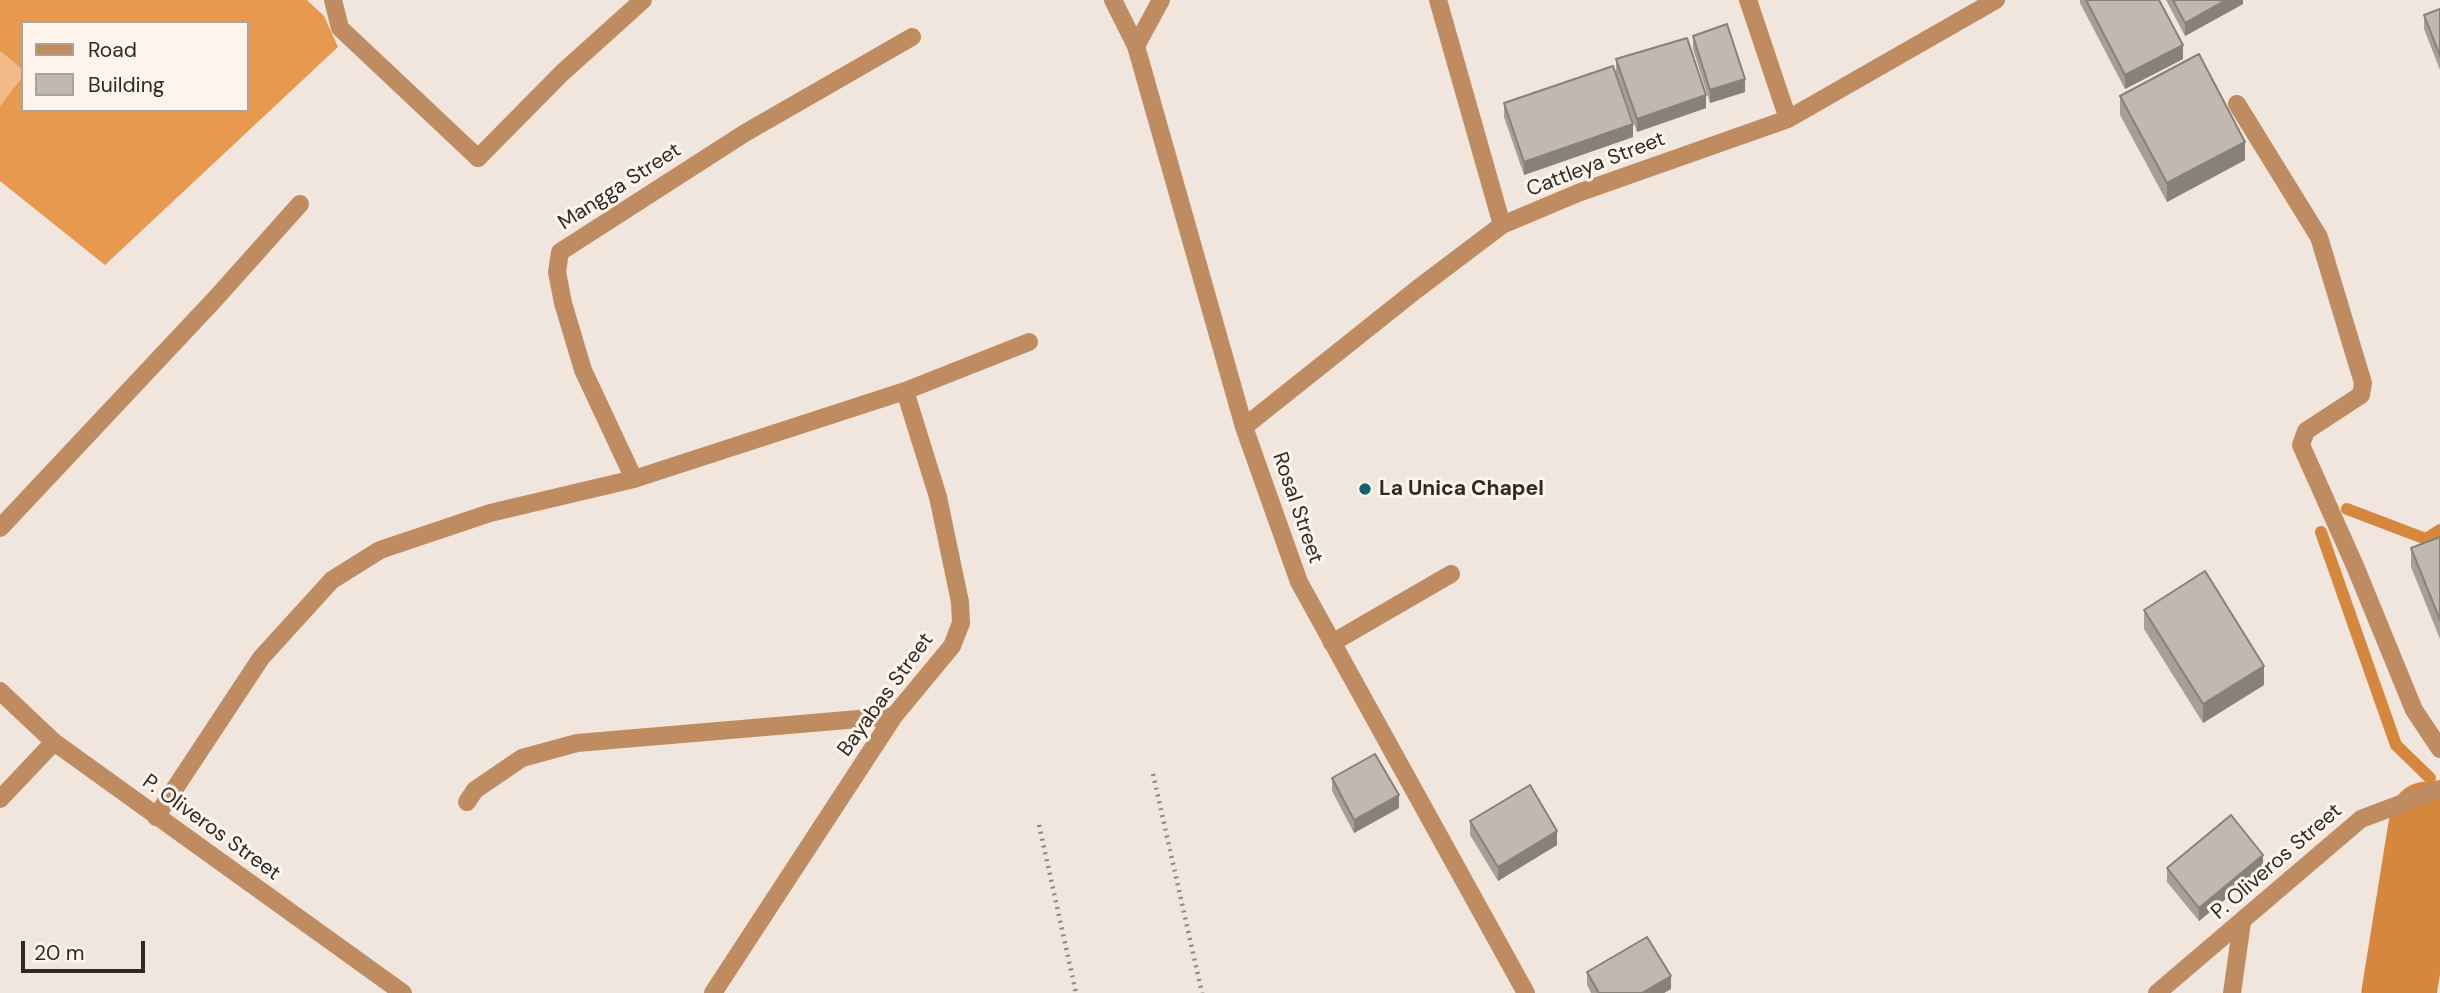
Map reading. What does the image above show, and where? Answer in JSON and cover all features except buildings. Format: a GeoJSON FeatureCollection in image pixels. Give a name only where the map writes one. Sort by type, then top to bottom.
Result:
{"type":"FeatureCollection","features":[{"type":"Feature","properties":{"kind":"street"},"geometry":{"type":"LineString","coordinates":[[333,0],[340,28],[478,158],[562,73],[643,0]]}},
{"type":"Feature","properties":{"kind":"street","name":"Rosal Street"},"geometry":{"type":"LineString","coordinates":[[1113,0],[1136,46],[1244,426],[1299,582],[1526,993]]}},
{"type":"Feature","properties":{"kind":"street"},"geometry":{"type":"LineString","coordinates":[[1136,46],[1161,0]]}},
{"type":"Feature","properties":{"kind":"street"},"geometry":{"type":"LineString","coordinates":[[1438,0],[1502,225]]}},
{"type":"Feature","properties":{"kind":"street"},"geometry":{"type":"LineString","coordinates":[[1748,0],[1788,119]]}},
{"type":"Feature","properties":{"kind":"street","name":"Cattleya Street"},"geometry":{"type":"LineString","coordinates":[[1244,426],[1502,225],[1578,193],[1788,119],[1996,0]]}},
{"type":"Feature","properties":{"kind":"street","name":"Mangga Street"},"geometry":{"type":"LineString","coordinates":[[634,479],[583,370],[563,303],[557,272],[560,252],[745,133],[912,37]]}},
{"type":"Feature","properties":{"kind":"street"},"geometry":{"type":"LineString","coordinates":[[2237,104],[2319,237],[2363,383],[2361,395],[2306,431],[2301,445],[2355,566],[2414,710],[2440,749]]}},
{"type":"Feature","properties":{"kind":"street"},"geometry":{"type":"LineString","coordinates":[[0,528],[216,299],[300,204]]}},
{"type":"Feature","properties":{"kind":"street"},"geometry":{"type":"LineString","coordinates":[[156,817],[261,658],[332,580],[380,550],[490,513],[634,479],[905,391],[1029,342]]}},
{"type":"Feature","properties":{"kind":"street","name":"Bayabas Street"},"geometry":{"type":"LineString","coordinates":[[713,993],[894,716],[952,646],[961,623],[960,602],[939,497],[905,391]]}},
{"type":"Feature","properties":{"kind":"street"},"geometry":{"type":"LineString","coordinates":[[1332,643],[1451,574]]}},
{"type":"Feature","properties":{"kind":"street","name":"P. Oliveros Street"},"geometry":{"type":"LineString","coordinates":[[0,691],[54,742],[403,993]]}},
{"type":"Feature","properties":{"kind":"street"},"geometry":{"type":"LineString","coordinates":[[467,802],[475,790],[522,758],[577,743],[894,716]]}},
{"type":"Feature","properties":{"kind":"street"},"geometry":{"type":"LineString","coordinates":[[0,799],[54,742]]}},
{"type":"Feature","properties":{"kind":"street","name":"P. Oliveros Street"},"geometry":{"type":"LineString","coordinates":[[2157,993],[2361,819],[2440,789]]}},
{"type":"Feature","properties":{"kind":"street"},"geometry":{"type":"LineString","coordinates":[[2232,993],[2242,922]]}},
{"type":"Feature","properties":{"kind":"path"},"geometry":{"type":"LineString","coordinates":[[1153,774],[1202,993]]}},
{"type":"Feature","properties":{"kind":"path"},"geometry":{"type":"LineString","coordinates":[[1039,825],[1076,993]]}},
{"type":"Feature","properties":{"kind":"shaded area"},"geometry":{"type":"Polygon","coordinates":[[[0,0],[307,0],[324,16],[338,47],[105,265],[0,181],[0,106],[21,79],[21,112],[248,112],[248,21],[21,21],[21,68],[0,51],[0,0]]]}},
{"type":"Feature","properties":{"kind":"shaded area"},"geometry":{"type":"Polygon","coordinates":[[[0,51],[21,68],[21,79],[0,106],[0,51]]]}},
{"type":"Feature","properties":{"kind":"waterway"},"geometry":{"type":"LineString","coordinates":[[2347,509],[2426,539],[2440,530]]}},
{"type":"Feature","properties":{"kind":"waterway"},"geometry":{"type":"LineString","coordinates":[[2321,532],[2396,745],[2430,778]]}},
{"type":"Feature","properties":{"kind":"waterway"},"geometry":{"type":"LineString","coordinates":[[2399,993],[2427,819]]}},
{"type":"Feature","properties":{"kind":"place","name":"La Unica Chapel"},"geometry":{"type":"Point","coordinates":[1365,489]}}]}
